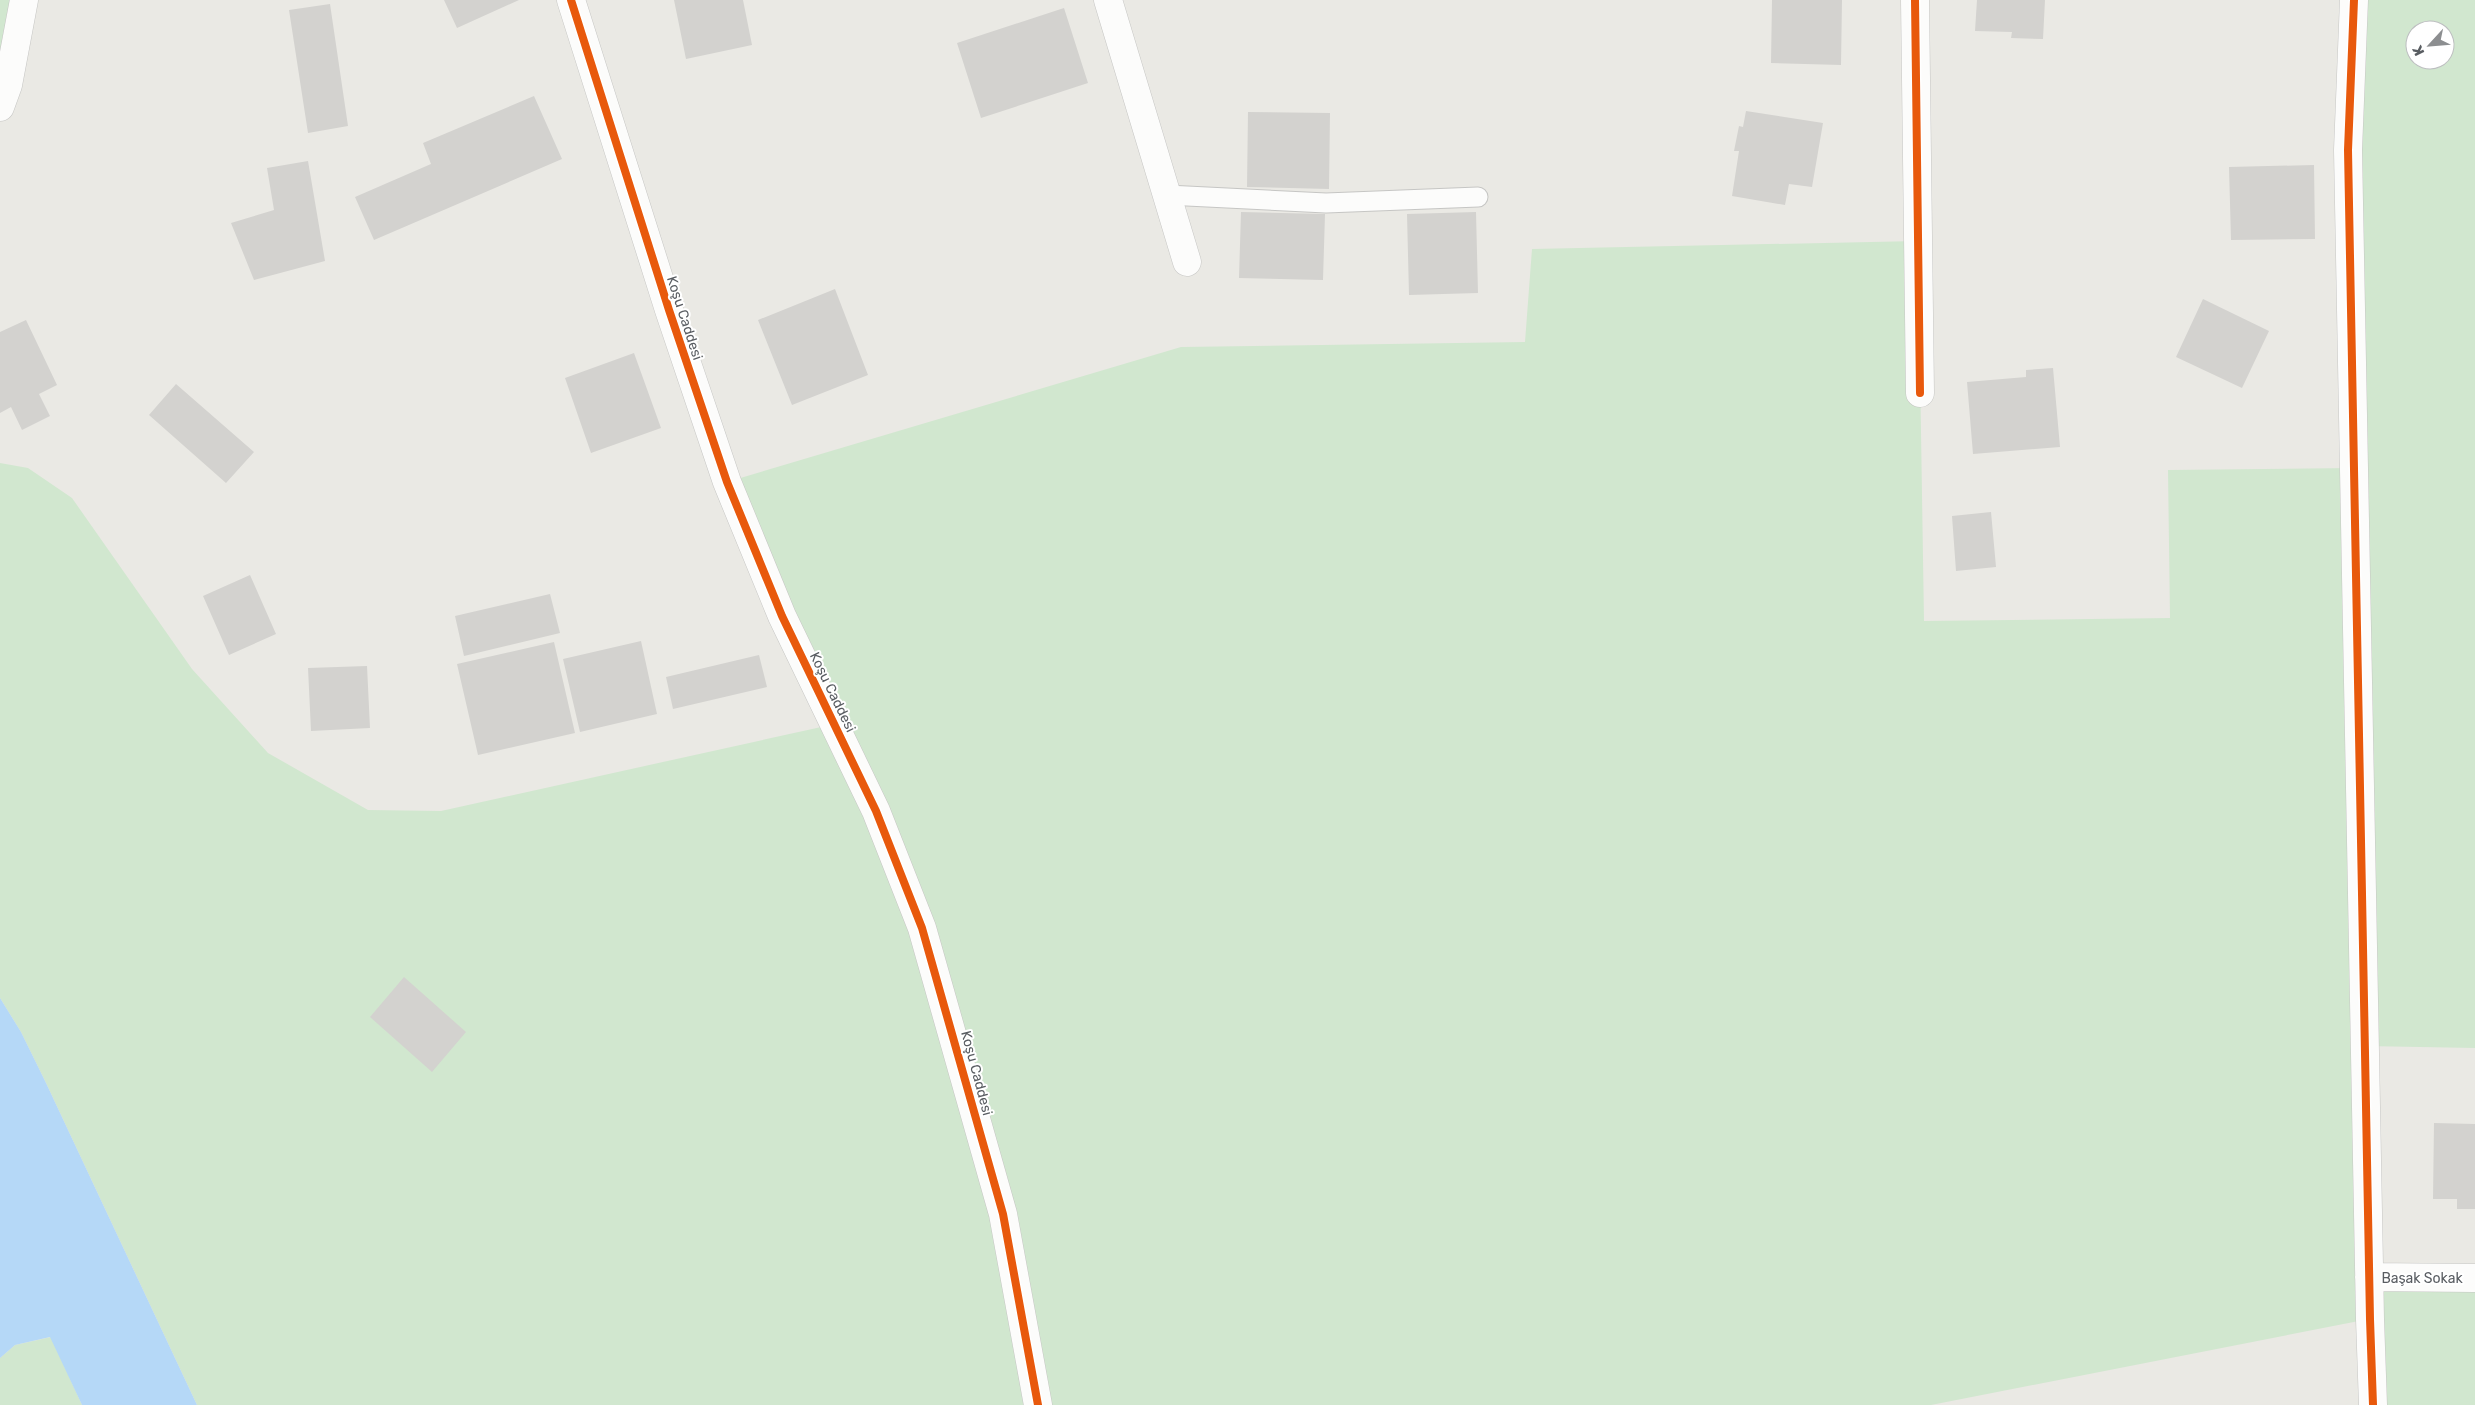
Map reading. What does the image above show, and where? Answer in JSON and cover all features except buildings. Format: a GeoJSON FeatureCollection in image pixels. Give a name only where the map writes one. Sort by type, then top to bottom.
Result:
{"type":"FeatureCollection","features":[{"type":"Feature","properties":{"kind":"street"},"geometry":{"type":"LineString","coordinates":[[0,107],[8,85],[24,0]]}},
{"type":"Feature","properties":{"kind":"street","name":"Koşu Caddesi"},"geometry":{"type":"LineString","coordinates":[[571,0],[669,310],[727,482],[782,616],[876,811],[922,928],[1002,1214],[1038,1405]]}},
{"type":"Feature","properties":{"kind":"street"},"geometry":{"type":"LineString","coordinates":[[1108,0],[1187,262]]}},
{"type":"Feature","properties":{"kind":"street"},"geometry":{"type":"LineString","coordinates":[[1914,0],[1920,393]]}},
{"type":"Feature","properties":{"kind":"street"},"geometry":{"type":"LineString","coordinates":[[2354,0],[2348,150],[2373,1405]]}},
{"type":"Feature","properties":{"kind":"street","name":"Başak Sokak"},"geometry":{"type":"LineString","coordinates":[[2369,1277],[2475,1278]]}},
{"type":"Feature","properties":{"kind":"lane"},"geometry":{"type":"LineString","coordinates":[[1167,196],[1326,203],[1478,197]]}},
{"type":"Feature","properties":{"kind":"green space"},"geometry":{"type":"Polygon","coordinates":[[[0,0],[24,0],[0,107],[0,0]]]}},
{"type":"Feature","properties":{"kind":"green space"},"geometry":{"type":"Polygon","coordinates":[[[2354,0],[2475,0],[2475,1048],[2365,1046],[2369,1277],[2475,1278],[2475,1405],[2373,1405],[2369,1319],[1931,1405],[197,1405],[46,1083],[21,1032],[0,998],[0,463],[28,468],[72,498],[192,669],[268,753],[368,810],[441,811],[835,724],[727,482],[1181,347],[1525,342],[1532,249],[1918,241],[1924,621],[2170,618],[2168,470],[2354,468],[2354,0]]]}},
{"type":"Feature","properties":{"kind":"green space"},"geometry":{"type":"Polygon","coordinates":[[[51,1337],[82,1405],[0,1405],[0,1358],[15,1345],[51,1337]]]}},
{"type":"Feature","properties":{"kind":"water"},"geometry":{"type":"Polygon","coordinates":[[[0,998],[21,1032],[46,1083],[197,1405],[82,1405],[50,1337],[15,1345],[0,1358],[0,998]]]}},
{"type":"Feature","properties":{"kind":"cycle path"},"geometry":{"type":"LineString","coordinates":[[571,0],[669,310],[727,482],[782,616],[876,811],[922,928],[1003,1214],[1038,1405]]}},
{"type":"Feature","properties":{"kind":"cycle path"},"geometry":{"type":"LineString","coordinates":[[1915,0],[1920,393]]}},
{"type":"Feature","properties":{"kind":"cycle path"},"geometry":{"type":"LineString","coordinates":[[2354,0],[2348,150],[2373,1405]]}}]}
